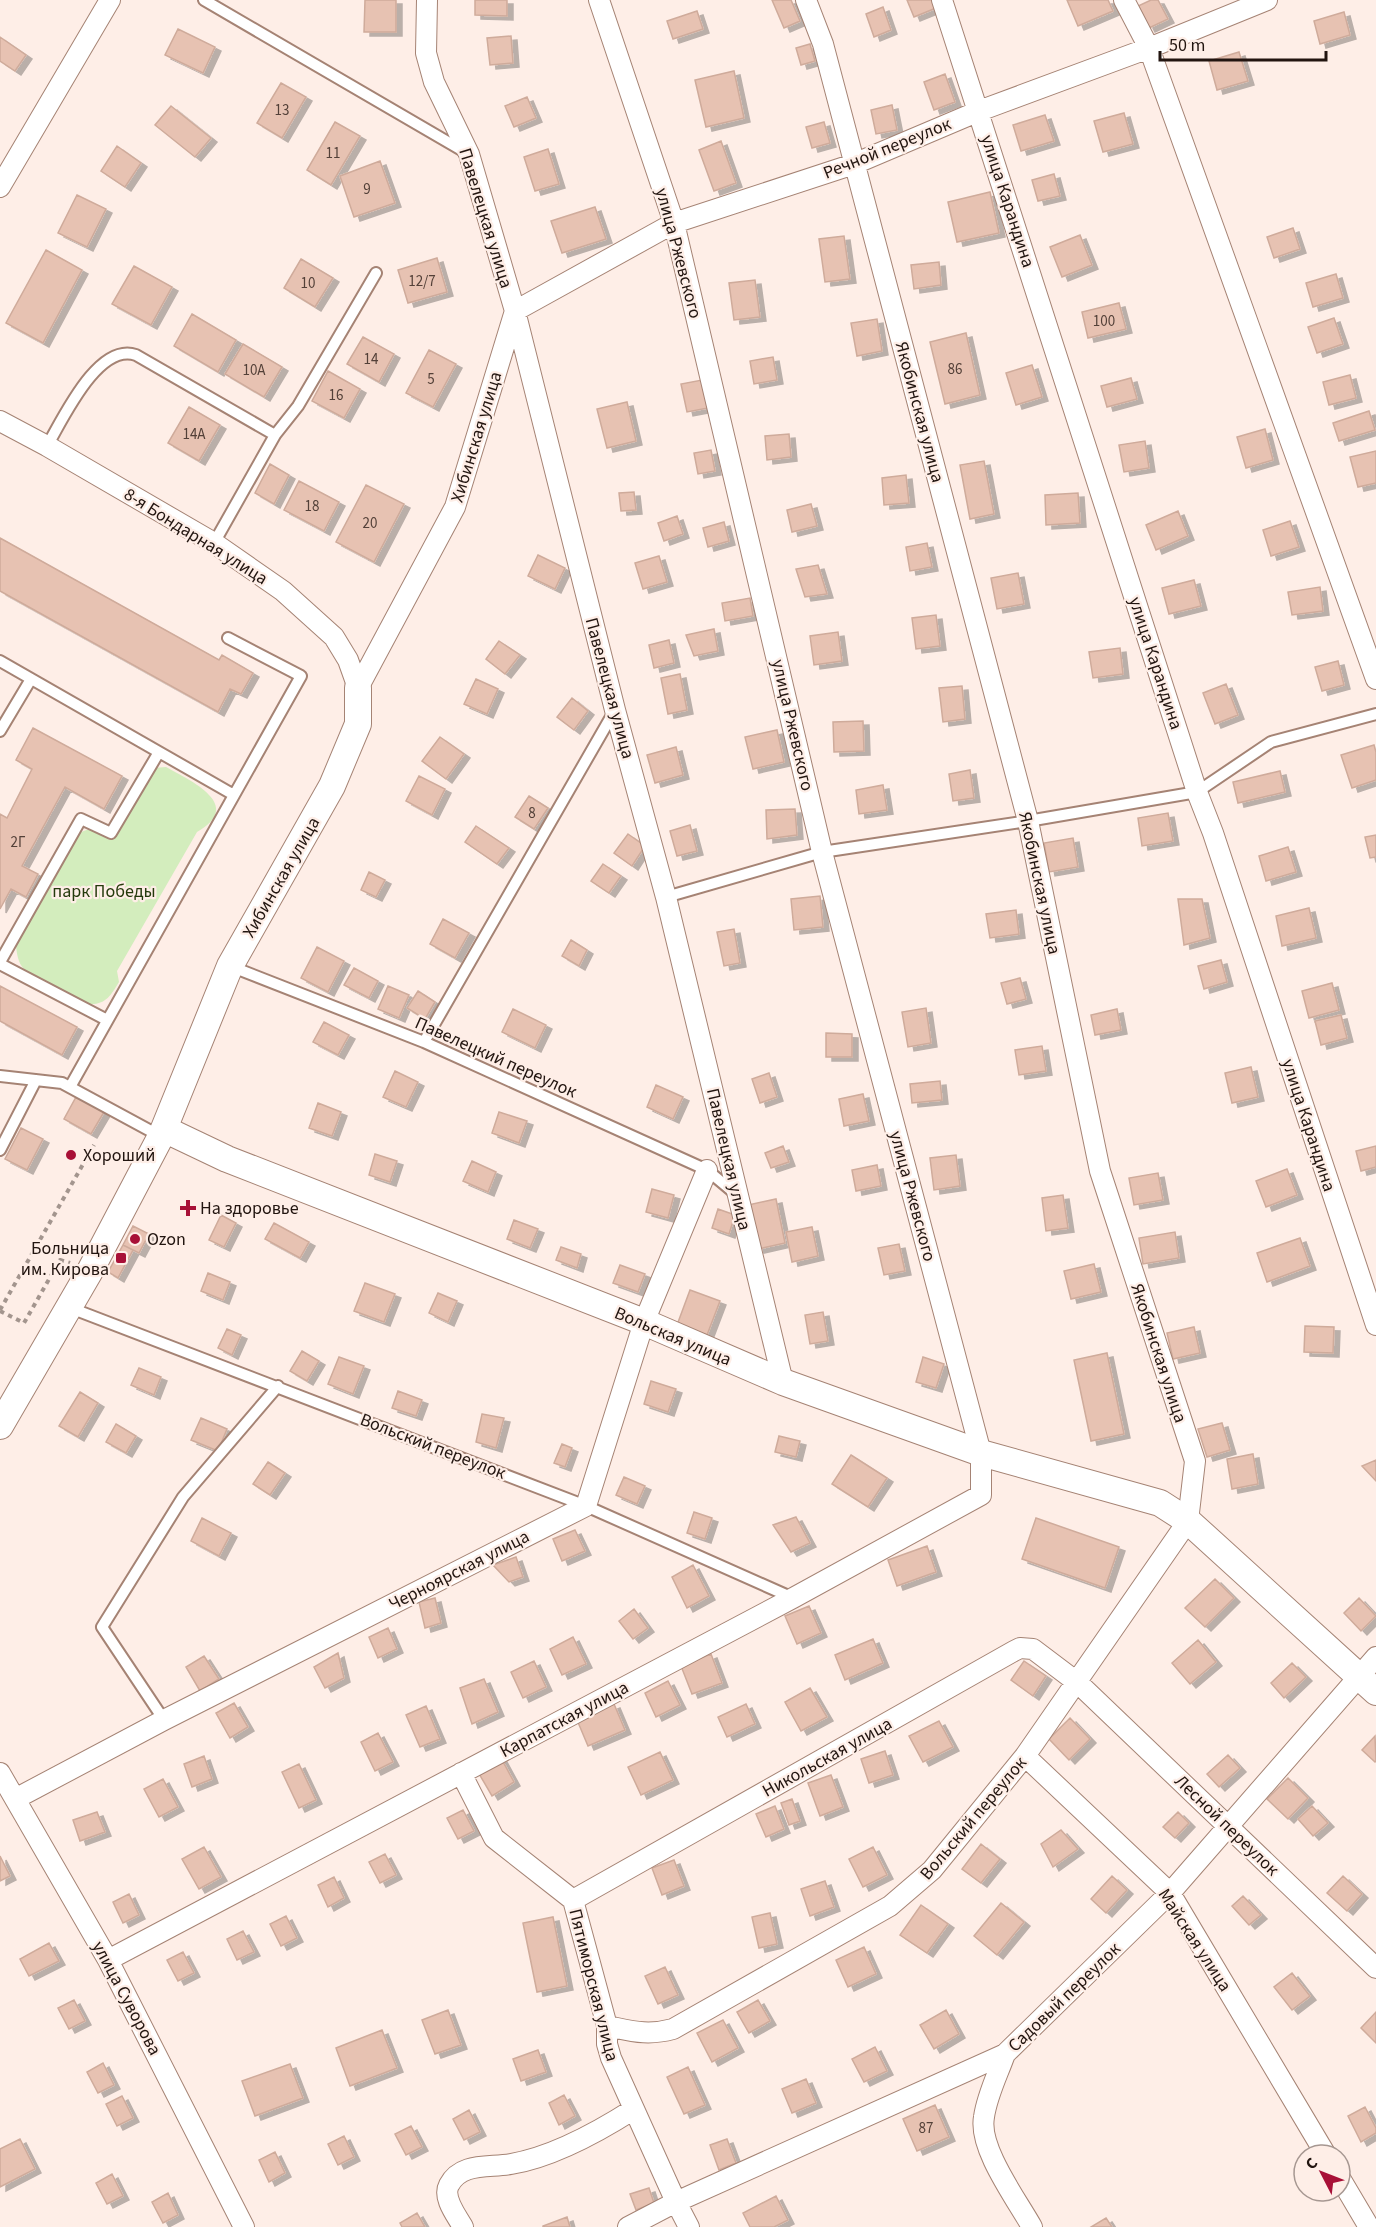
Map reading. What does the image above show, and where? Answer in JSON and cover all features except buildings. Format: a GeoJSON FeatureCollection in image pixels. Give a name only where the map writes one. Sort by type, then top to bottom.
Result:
{"type":"FeatureCollection","features":[{"type":"Feature","properties":{"kind":"street"},"geometry":{"type":"LineString","coordinates":[[0,187],[110,0]]}},
{"type":"Feature","properties":{"kind":"street","name":"Павелецкая улица"},"geometry":{"type":"LineString","coordinates":[[427,0],[426,53],[434,82],[469,154],[515,311],[615,710],[666,897],[783,1382]]}},
{"type":"Feature","properties":{"kind":"street","name":"улица Ржевского"},"geometry":{"type":"LineString","coordinates":[[599,0],[674,223],[822,852],[981,1453]]}},
{"type":"Feature","properties":{"kind":"street","name":"Якобинская улица"},"geometry":{"type":"LineString","coordinates":[[806,0],[823,44],[1028,821],[1100,1171],[1195,1461],[1188,1521]]}},
{"type":"Feature","properties":{"kind":"street","name":"улица Карандина"},"geometry":{"type":"LineString","coordinates":[[942,0],[1197,792],[1213,832],[1376,1325]]}},
{"type":"Feature","properties":{"kind":"street"},"geometry":{"type":"LineString","coordinates":[[1124,0],[1149,48],[1376,679]]}},
{"type":"Feature","properties":{"kind":"street","name":"Речной переулок"},"geometry":{"type":"LineString","coordinates":[[515,311],[674,223],[854,164],[979,111],[1149,48],[1267,0]]}},
{"type":"Feature","properties":{"kind":"street","name":"Хибинская улица"},"geometry":{"type":"LineString","coordinates":[[0,1426],[90,1271],[162,1133],[230,966],[332,786],[358,724],[358,688],[455,507],[515,311]]}},
{"type":"Feature","properties":{"kind":"street","name":"8-я Бондарная улица"},"geometry":{"type":"LineString","coordinates":[[0,421],[214,543],[283,591],[334,637],[348,660],[358,688]]}},
{"type":"Feature","properties":{"kind":"street","name":"Вольская улица"},"geometry":{"type":"LineString","coordinates":[[162,1133],[644,1323],[783,1382],[981,1453],[1160,1503],[1188,1521]]}},
{"type":"Feature","properties":{"kind":"street"},"geometry":{"type":"LineString","coordinates":[[586,1506],[644,1323],[707,1170]]}},
{"type":"Feature","properties":{"kind":"street","name":"Карпатская улица"},"geometry":{"type":"LineString","coordinates":[[108,1960],[793,1598],[981,1495],[981,1453]]}},
{"type":"Feature","properties":{"kind":"street","name":"Черноярская улица"},"geometry":{"type":"LineString","coordinates":[[15,1799],[164,1720],[586,1506]]}},
{"type":"Feature","properties":{"kind":"street"},"geometry":{"type":"LineString","coordinates":[[1188,1521],[1371,1675]]}},
{"type":"Feature","properties":{"kind":"street","name":"Вольский переулок"},"geometry":{"type":"LineString","coordinates":[[607,2026],[643,2034],[673,2029],[890,1906],[932,1870],[1025,1756],[1078,1683],[1188,1521]]}},
{"type":"Feature","properties":{"kind":"street","name":"Никольская улица"},"geometry":{"type":"LineString","coordinates":[[573,1900],[1020,1648],[1033,1649],[1078,1683]]}},
{"type":"Feature","properties":{"kind":"street","name":"Садовый переулок"},"geometry":{"type":"LineString","coordinates":[[628,2227],[676,2202],[1005,2054],[1170,1893],[1228,1825],[1371,1675]]}},
{"type":"Feature","properties":{"kind":"street","name":"Лесной переулок"},"geometry":{"type":"LineString","coordinates":[[1078,1683],[1376,1968]]}},
{"type":"Feature","properties":{"kind":"street","name":"Майская улица"},"geometry":{"type":"LineString","coordinates":[[1025,1756],[1170,1893],[1319,2143]]}},
{"type":"Feature","properties":{"kind":"street","name":"улица Суворова"},"geometry":{"type":"LineString","coordinates":[[0,1773],[108,1960],[244,2227]]}},
{"type":"Feature","properties":{"kind":"street","name":"Пятиморская улица"},"geometry":{"type":"LineString","coordinates":[[461,1773],[494,1838],[573,1900],[607,2026],[607,2044],[611,2058],[689,2227]]}},
{"type":"Feature","properties":{"kind":"street"},"geometry":{"type":"LineString","coordinates":[[1005,2054],[984,2117],[983,2132],[1000,2172],[1032,2227]]}},
{"type":"Feature","properties":{"kind":"street"},"geometry":{"type":"LineString","coordinates":[[463,2227],[447,2199],[447,2187],[465,2169],[510,2164],[537,2158],[611,2124],[634,2109]]}},
{"type":"Feature","properties":{"kind":"street"},"geometry":{"type":"LineString","coordinates":[[1352,2198],[1369,2227]]}},
{"type":"Feature","properties":{"kind":"lane"},"geometry":{"type":"LineString","coordinates":[[204,0],[469,154]]}},
{"type":"Feature","properties":{"kind":"lane"},"geometry":{"type":"LineString","coordinates":[[214,543],[275,435],[298,406],[376,273]]}},
{"type":"Feature","properties":{"kind":"lane"},"geometry":{"type":"LineString","coordinates":[[47,446],[92,373],[121,354],[129,352],[275,435]]}},
{"type":"Feature","properties":{"kind":"lane"},"geometry":{"type":"LineString","coordinates":[[70,1087],[301,676],[228,638]]}},
{"type":"Feature","properties":{"kind":"lane"},"geometry":{"type":"LineString","coordinates":[[0,661],[234,795]]}},
{"type":"Feature","properties":{"kind":"lane"},"geometry":{"type":"LineString","coordinates":[[0,731],[31,679]]}},
{"type":"Feature","properties":{"kind":"lane"},"geometry":{"type":"LineString","coordinates":[[424,1042],[615,710]]}},
{"type":"Feature","properties":{"kind":"lane"},"geometry":{"type":"LineString","coordinates":[[666,897],[822,852],[1028,821],[1197,792],[1271,742],[1376,714]]}},
{"type":"Feature","properties":{"kind":"lane"},"geometry":{"type":"LineString","coordinates":[[107,1020],[0,963],[81,819],[111,833],[159,752]]}},
{"type":"Feature","properties":{"kind":"lane","name":"Павелецкий переулок"},"geometry":{"type":"LineString","coordinates":[[230,966],[424,1042],[707,1170],[738,1196]]}},
{"type":"Feature","properties":{"kind":"lane"},"geometry":{"type":"LineString","coordinates":[[0,1076],[62,1083],[162,1133]]}},
{"type":"Feature","properties":{"kind":"lane"},"geometry":{"type":"LineString","coordinates":[[0,1150],[36,1080]]}},
{"type":"Feature","properties":{"kind":"lane","name":"Вольский переулок"},"geometry":{"type":"LineString","coordinates":[[68,1307],[586,1506],[793,1598]]}},
{"type":"Feature","properties":{"kind":"lane"},"geometry":{"type":"LineString","coordinates":[[164,1720],[102,1628],[183,1497],[278,1386]]}},
{"type":"Feature","properties":{"kind":"path"},"geometry":{"type":"LineString","coordinates":[[60,1260],[24,1323],[0,1311],[94,1145]]}},
{"type":"Feature","properties":{"kind":"green space","name":"парк Победы"},"geometry":{"type":"Polygon","coordinates":[[[166,767],[188,779],[209,795],[215,803],[216,812],[210,822],[197,832],[117,971],[119,982],[104,1001],[89,1004],[30,974],[20,964],[16,946],[74,837],[93,829],[113,836],[153,768],[166,767]]]}},
{"type":"Feature","properties":{"kind":"place","name":"Хороший"},"geometry":{"type":"Point","coordinates":[71,1155]}},
{"type":"Feature","properties":{"kind":"place","name":"На здоровье"},"geometry":{"type":"Point","coordinates":[188,1208]}},
{"type":"Feature","properties":{"kind":"place","name":"Ozon"},"geometry":{"type":"Point","coordinates":[135,1239]}},
{"type":"Feature","properties":{"kind":"place","name":"Больница им. Кирова"},"geometry":{"type":"Point","coordinates":[121,1258]}}]}
